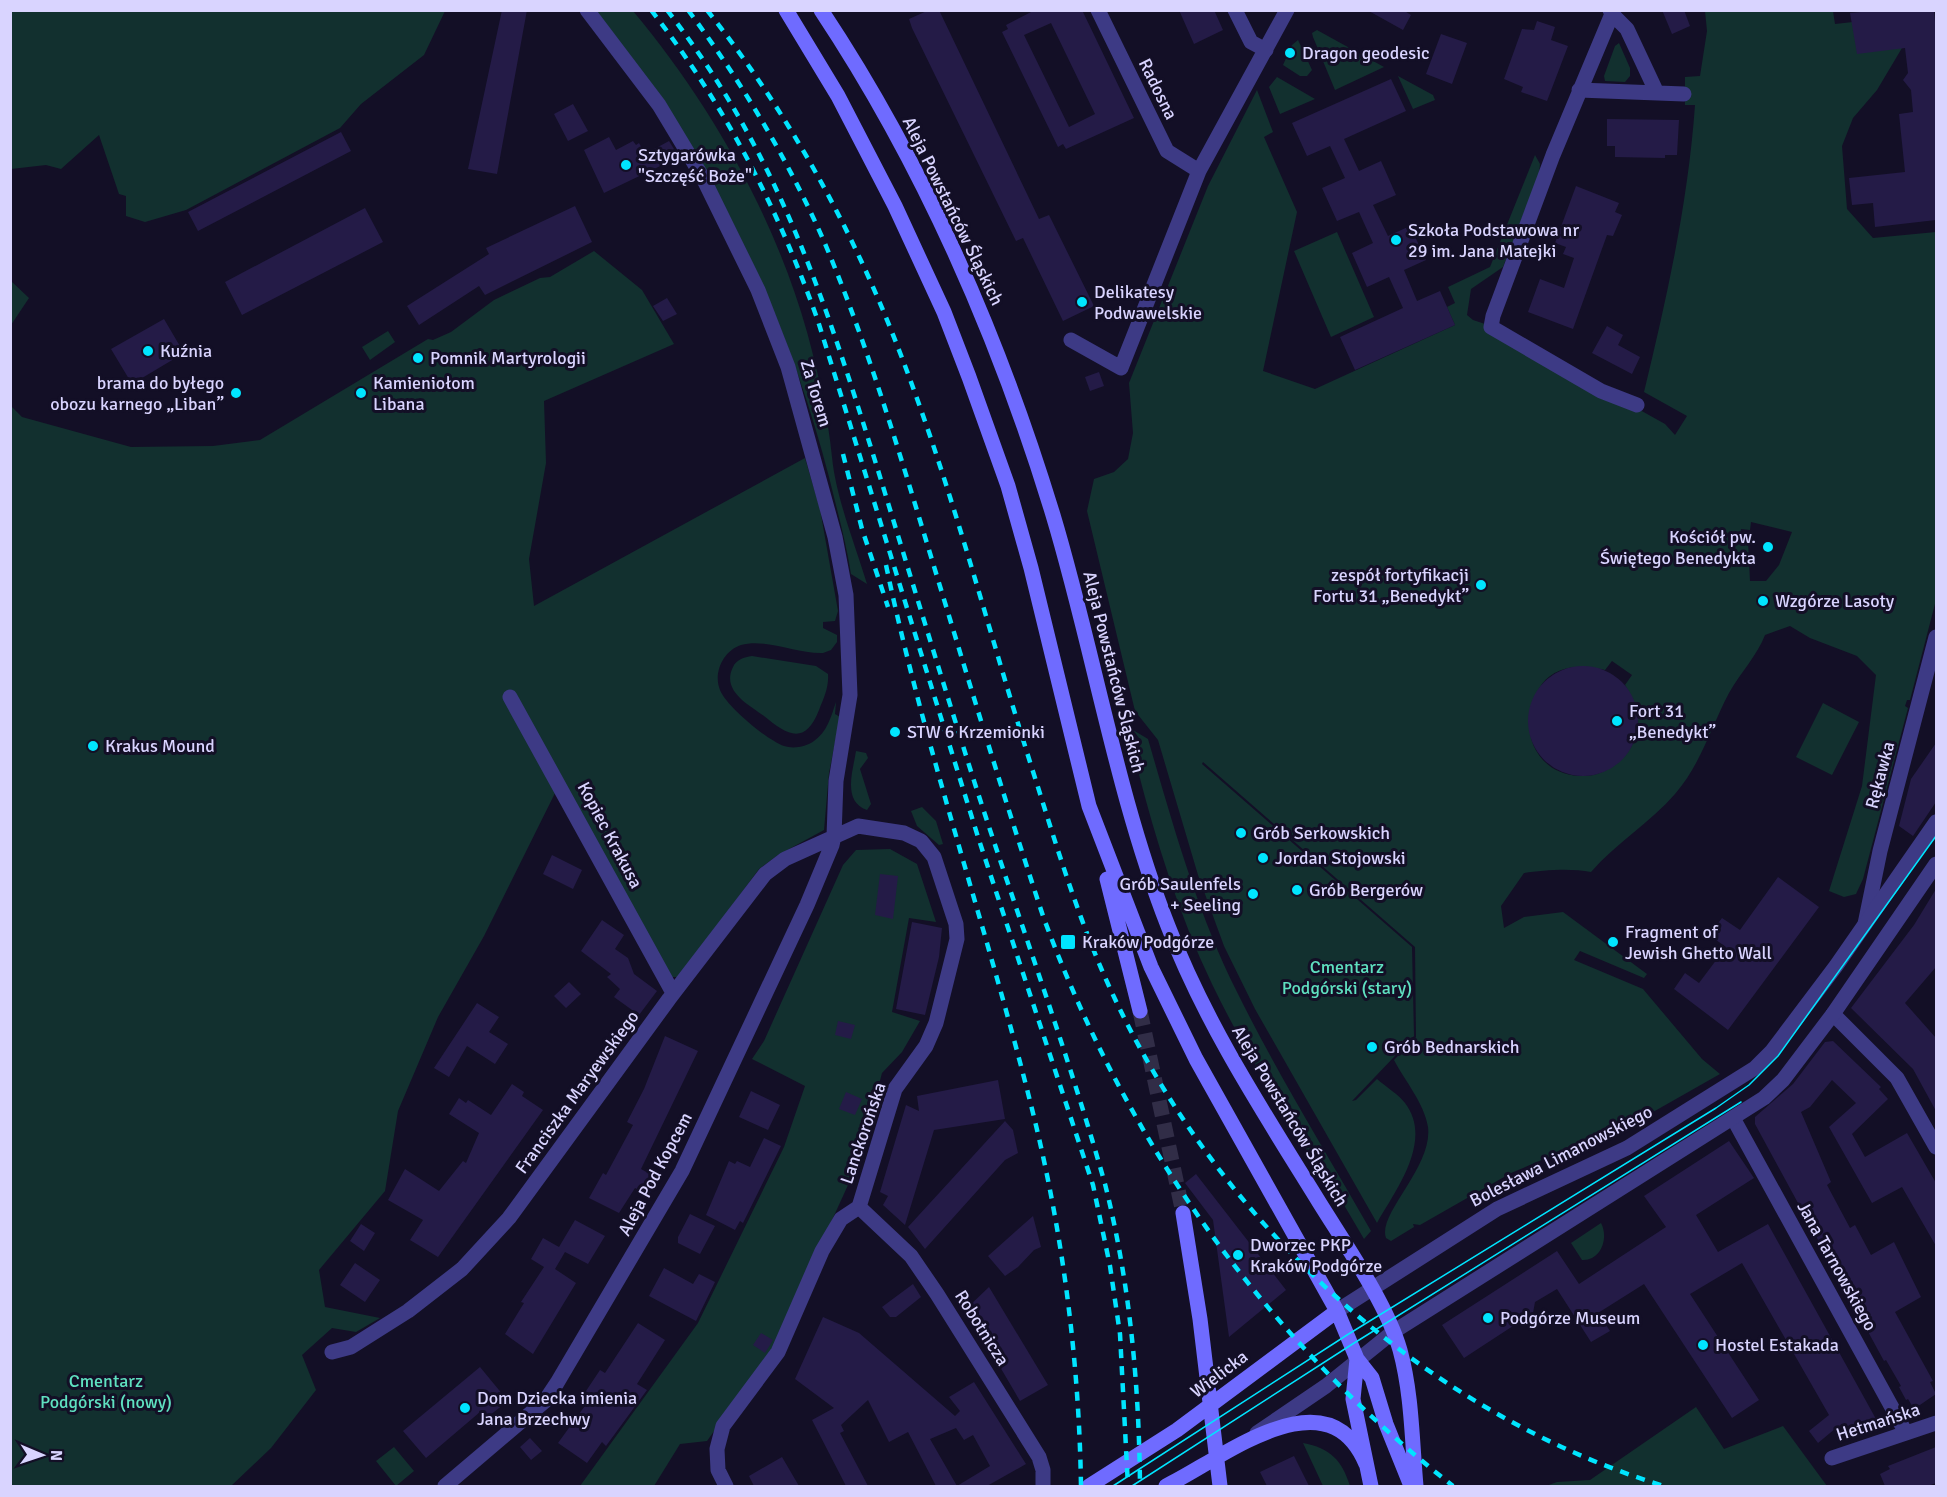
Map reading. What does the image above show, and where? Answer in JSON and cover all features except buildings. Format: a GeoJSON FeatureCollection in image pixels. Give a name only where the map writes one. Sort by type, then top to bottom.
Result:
{"type":"FeatureCollection","features":[{"type":"Feature","properties":{"kind":"main road"},"geometry":{"type":"LineString","coordinates":[[786,10],[838,96],[890,196],[935,291],[1008,486],[1029,558],[1140,1011]]}},
{"type":"Feature","properties":{"kind":"main road","name":"Aleja Powstańców Śląskich"},"geometry":{"type":"LineString","coordinates":[[821,10],[868,85],[928,197],[965,275],[1017,405],[1054,518],[1135,831],[1169,930],[1212,1022],[1256,1102],[1353,1257],[1393,1332],[1400,1352],[1409,1404],[1416,1486]]}},
{"type":"Feature","properties":{"kind":"main road"},"geometry":{"type":"LineString","coordinates":[[1089,806],[1136,932],[1165,999],[1337,1311],[1357,1359],[1372,1378],[1386,1424],[1411,1486]]}},
{"type":"Feature","properties":{"kind":"main road"},"geometry":{"type":"LineString","coordinates":[[1183,1213],[1200,1319],[1220,1486]]}},
{"type":"Feature","properties":{"kind":"main road","name":"Wielicka"},"geometry":{"type":"LineString","coordinates":[[1089,1486],[1177,1430],[1337,1311]]}},
{"type":"Feature","properties":{"kind":"main road"},"geometry":{"type":"LineString","coordinates":[[1357,1359],[1353,1399],[1371,1486]]}},
{"type":"Feature","properties":{"kind":"main road"},"geometry":{"type":"LineString","coordinates":[[1166,1486],[1252,1436],[1300,1424],[1325,1423],[1350,1437],[1366,1464]]}},
{"type":"Feature","properties":{"kind":"street","name":"Za Torem"},"geometry":{"type":"LineString","coordinates":[[587,10],[659,105],[703,178],[758,290],[788,367],[835,537],[846,595],[850,695],[836,781],[834,836]]}},
{"type":"Feature","properties":{"kind":"street","name":"Radosna"},"geometry":{"type":"LineString","coordinates":[[1098,10],[1167,151],[1199,171]]}},
{"type":"Feature","properties":{"kind":"street"},"geometry":{"type":"LineString","coordinates":[[1235,10],[1251,42],[1266,50]]}},
{"type":"Feature","properties":{"kind":"street"},"geometry":{"type":"LineString","coordinates":[[1071,340],[1121,368],[1199,171],[1287,10]]}},
{"type":"Feature","properties":{"kind":"street"},"geometry":{"type":"LineString","coordinates":[[1637,405],[1601,391],[1491,327],[1493,316],[1579,90],[1611,12],[1627,29],[1656,93]]}},
{"type":"Feature","properties":{"kind":"street"},"geometry":{"type":"LineString","coordinates":[[1579,90],[1684,94]]}},
{"type":"Feature","properties":{"kind":"street","name":"Rękawka"},"geometry":{"type":"LineString","coordinates":[[1865,924],[1880,851],[1936,637]]}},
{"type":"Feature","properties":{"kind":"street","name":"Kopiec Krakusa"},"geometry":{"type":"LineString","coordinates":[[510,697],[673,993]]}},
{"type":"Feature","properties":{"kind":"street","name":"Bolesława Limanowskiego"},"geometry":{"type":"LineString","coordinates":[[1370,1289],[1497,1209],[1627,1148],[1755,1068],[1772,1051],[1936,822]]}},
{"type":"Feature","properties":{"kind":"street","name":"Lanckorońska"},"geometry":{"type":"LineString","coordinates":[[726,1486],[718,1470],[717,1449],[723,1426],[778,1352],[831,1235],[841,1219],[858,1207],[895,1089],[926,1046],[936,1023],[955,947],[957,931],[938,867],[930,850],[921,841],[904,833],[862,826],[834,836]]}},
{"type":"Feature","properties":{"kind":"street","name":"Franciszka Maryewskiego"},"geometry":{"type":"LineString","coordinates":[[332,1352],[351,1347],[408,1311],[462,1269],[509,1218],[673,993],[765,874],[785,859],[834,836]]}},
{"type":"Feature","properties":{"kind":"street","name":"Aleja Pod Kopcem"},"geometry":{"type":"LineString","coordinates":[[445,1486],[545,1401],[662,1208],[807,905],[834,836]]}},
{"type":"Feature","properties":{"kind":"street"},"geometry":{"type":"LineString","coordinates":[[1252,1436],[1326,1386],[1393,1332],[1764,1098],[1783,1080],[1833,1014],[1936,864]]}},
{"type":"Feature","properties":{"kind":"street"},"geometry":{"type":"LineString","coordinates":[[1833,1014],[1897,1078],[1936,1147]]}},
{"type":"Feature","properties":{"kind":"street","name":"Jana Tarnowskiego"},"geometry":{"type":"LineString","coordinates":[[1733,1118],[1906,1433]]}},
{"type":"Feature","properties":{"kind":"street","name":"Robotnicza"},"geometry":{"type":"LineString","coordinates":[[858,1207],[911,1256],[938,1294],[1039,1457],[1043,1470],[1043,1486]]}},
{"type":"Feature","properties":{"kind":"street","name":"Wielicka"},"geometry":{"type":"LineString","coordinates":[[1337,1311],[1370,1289]]}},
{"type":"Feature","properties":{"kind":"street","name":"Hetmańska"},"geometry":{"type":"LineString","coordinates":[[1832,1458],[1936,1423]]}},
{"type":"Feature","properties":{"kind":"green space"},"geometry":{"type":"Polygon","coordinates":[[[10,11],[445,11],[424,55],[361,104],[340,128],[186,210],[145,222],[126,216],[126,196],[119,194],[99,135],[61,169],[46,165],[11,169],[10,11]]]}},
{"type":"Feature","properties":{"kind":"green space"},"geometry":{"type":"Polygon","coordinates":[[[596,11],[633,11],[661,46],[713,122],[758,203],[777,245],[807,332],[819,378],[837,489],[867,584],[851,574],[829,477],[811,414],[790,351],[765,291],[737,232],[673,118],[596,11]]]}},
{"type":"Feature","properties":{"kind":"green space","name":"Cmentarz Podgórski (stary)"},"geometry":{"type":"Polygon","coordinates":[[[1705,11],[1833,11],[1835,24],[1853,22],[1902,48],[1877,90],[1853,118],[1842,146],[1847,209],[1873,238],[1936,232],[1936,600],[1910,700],[1907,700],[1905,706],[1908,708],[1863,879],[1856,894],[1844,897],[1829,891],[1862,786],[1876,675],[1857,656],[1810,638],[1790,626],[1765,635],[1758,650],[1729,693],[1692,770],[1675,794],[1655,814],[1591,872],[1558,870],[1524,873],[1501,906],[1504,928],[1524,917],[1563,912],[1647,974],[1644,978],[1580,951],[1574,960],[1643,989],[1702,1059],[1720,1074],[1646,1116],[1511,1173],[1420,1225],[1413,1224],[1414,1227],[1391,1241],[1386,1238],[1385,1228],[1389,1216],[1415,1173],[1427,1142],[1428,1127],[1423,1109],[1394,1060],[1416,1037],[1415,947],[1203,762],[1202,764],[1412,947],[1414,1036],[1352,1101],[1356,1100],[1377,1079],[1405,1103],[1413,1118],[1414,1149],[1409,1165],[1377,1223],[1255,1009],[1224,946],[1198,875],[1158,740],[1135,711],[1087,511],[1094,479],[1114,472],[1128,459],[1133,433],[1129,383],[1208,186],[1257,90],[1273,132],[1264,137],[1297,212],[1263,371],[1315,389],[1455,325],[1447,307],[1455,303],[1448,287],[1490,267],[1535,155],[1540,164],[1539,174],[1503,267],[1471,289],[1467,315],[1665,424],[1675,435],[1687,416],[1644,392],[1682,214],[1692,142],[1695,105],[1685,105],[1685,77],[1700,76],[1707,31],[1705,11]],[[1751,522],[1750,530],[1741,529],[1740,539],[1748,541],[1750,581],[1766,581],[1779,565],[1792,532],[1751,522]],[[1612,661],[1605,670],[1588,667],[1563,669],[1548,677],[1534,698],[1529,728],[1532,742],[1539,755],[1562,773],[1590,776],[1600,773],[1619,762],[1632,745],[1638,724],[1637,713],[1625,685],[1632,675],[1612,661]]]}},
{"type":"Feature","properties":{"kind":"green space"},"geometry":{"type":"Polygon","coordinates":[[[1317,30],[1384,67],[1335,90],[1313,37],[1312,33],[1317,30]]]}},
{"type":"Feature","properties":{"kind":"green space"},"geometry":{"type":"Polygon","coordinates":[[[1298,40],[1312,70],[1307,76],[1300,76],[1283,65],[1292,45],[1298,40]]]}},
{"type":"Feature","properties":{"kind":"green space"},"geometry":{"type":"Polygon","coordinates":[[[1619,43],[1630,68],[1630,76],[1625,82],[1605,81],[1604,76],[1615,46],[1619,43]]]}},
{"type":"Feature","properties":{"kind":"green space"},"geometry":{"type":"Polygon","coordinates":[[[1398,76],[1433,95],[1435,100],[1413,109],[1398,76]]]}},
{"type":"Feature","properties":{"kind":"green space"},"geometry":{"type":"Polygon","coordinates":[[[1277,77],[1315,99],[1280,114],[1269,87],[1277,77]]]}},
{"type":"Feature","properties":{"kind":"green space"},"geometry":{"type":"Polygon","coordinates":[[[1337,232],[1374,317],[1331,337],[1294,251],[1337,232]]]}},
{"type":"Feature","properties":{"kind":"green space","name":"Cmentarz Podgórski (nowy)"},"geometry":{"type":"Polygon","coordinates":[[[594,251],[642,290],[674,344],[544,401],[546,463],[529,559],[534,606],[805,458],[820,509],[838,611],[835,621],[823,622],[823,628],[837,635],[837,642],[831,650],[823,653],[761,643],[741,645],[729,652],[721,663],[718,683],[724,697],[738,713],[768,737],[788,747],[803,746],[818,737],[828,724],[836,702],[835,714],[840,717],[829,773],[824,830],[778,855],[759,869],[679,977],[669,977],[561,781],[484,936],[438,1017],[398,1111],[385,1191],[319,1270],[325,1307],[380,1318],[356,1332],[332,1328],[302,1355],[316,1390],[271,1448],[231,1486],[11,1486],[10,405],[22,417],[131,447],[213,446],[260,440],[428,339],[433,340],[451,332],[494,300],[540,278],[550,277],[594,251]]]}},
{"type":"Feature","properties":{"kind":"green space"},"geometry":{"type":"Polygon","coordinates":[[[11,281],[29,298],[11,325],[11,281]]]}},
{"type":"Feature","properties":{"kind":"green space"},"geometry":{"type":"Polygon","coordinates":[[[388,331],[395,342],[370,360],[362,347],[388,331]]]}},
{"type":"Feature","properties":{"kind":"green space"},"geometry":{"type":"Polygon","coordinates":[[[752,656],[816,666],[828,674],[824,697],[808,729],[802,733],[788,732],[738,696],[731,683],[730,676],[733,667],[741,659],[752,656]]]}},
{"type":"Feature","properties":{"kind":"green space"},"geometry":{"type":"Polygon","coordinates":[[[1823,703],[1859,722],[1832,775],[1796,757],[1823,703]]]}},
{"type":"Feature","properties":{"kind":"green space"},"geometry":{"type":"Polygon","coordinates":[[[1133,730],[1148,739],[1187,868],[1223,962],[1268,1052],[1371,1231],[1364,1239],[1334,1188],[1330,1190],[1254,1062],[1200,958],[1169,877],[1152,822],[1137,767],[1142,766],[1137,751],[1142,742],[1133,730]]]}},
{"type":"Feature","properties":{"kind":"green space"},"geometry":{"type":"Polygon","coordinates":[[[856,751],[866,753],[868,758],[860,769],[871,804],[867,810],[859,806],[852,793],[856,751]]]}},
{"type":"Feature","properties":{"kind":"green space"},"geometry":{"type":"Polygon","coordinates":[[[922,807],[936,821],[943,844],[939,845],[917,826],[911,811],[922,807]]]}},
{"type":"Feature","properties":{"kind":"green space"},"geometry":{"type":"Polygon","coordinates":[[[890,849],[917,864],[936,922],[909,918],[892,1012],[920,1021],[902,1052],[882,1073],[859,1161],[774,1347],[707,1441],[680,1444],[654,1486],[580,1486],[698,1323],[784,1147],[805,1086],[752,1059],[764,1041],[843,865],[856,850],[890,849]]]}},
{"type":"Feature","properties":{"kind":"green space"},"geometry":{"type":"Polygon","coordinates":[[[1601,1223],[1604,1235],[1602,1248],[1594,1257],[1582,1260],[1571,1243],[1601,1223]]]}},
{"type":"Feature","properties":{"kind":"green space"},"geometry":{"type":"Polygon","coordinates":[[[1696,1407],[1724,1449],[1783,1426],[1827,1486],[1546,1486],[1557,1482],[1590,1480],[1696,1407]]]}},
{"type":"Feature","properties":{"kind":"green space"},"geometry":{"type":"Polygon","coordinates":[[[1303,1443],[1321,1448],[1334,1457],[1343,1469],[1350,1486],[1323,1486],[1303,1443]]]}},
{"type":"Feature","properties":{"kind":"green space"},"geometry":{"type":"Polygon","coordinates":[[[394,1447],[414,1471],[396,1486],[376,1461],[394,1447]]]}},
{"type":"Feature","properties":{"kind":"tunnel"},"geometry":{"type":"LineString","coordinates":[[1140,1011],[1183,1213]]}},
{"type":"Feature","properties":{"kind":"tram line"},"geometry":{"type":"LineString","coordinates":[[1113,1486],[1347,1335],[1716,1108],[1749,1085],[1778,1056],[1936,836]]}},
{"type":"Feature","properties":{"kind":"tram line"},"geometry":{"type":"LineString","coordinates":[[1132,1486],[1351,1345],[1741,1102]]}},
{"type":"Feature","properties":{"kind":"railway"},"geometry":{"type":"LineString","coordinates":[[651,10],[703,83],[747,159],[785,238],[818,321],[978,837],[1093,1185],[1110,1266],[1120,1334],[1128,1486]]}},
{"type":"Feature","properties":{"kind":"railway"},"geometry":{"type":"LineString","coordinates":[[667,10],[706,64],[739,118],[794,228],[817,285],[857,404],[977,789],[1071,1070],[1105,1184],[1121,1259],[1132,1334],[1138,1410],[1140,1486]]}},
{"type":"Feature","properties":{"kind":"railway"},"geometry":{"type":"LineString","coordinates":[[688,10],[745,92],[762,121],[809,209],[839,277],[893,432],[1043,916],[1077,999],[1116,1080],[1159,1157],[1208,1230],[1262,1300],[1321,1366],[1385,1428],[1453,1486]]}},
{"type":"Feature","properties":{"kind":"railway"},"geometry":{"type":"LineString","coordinates":[[707,10],[764,88],[815,171],[838,213],[879,301],[936,453],[1020,729],[1085,928],[1104,975],[1148,1062],[1200,1144],[1261,1221],[1330,1291],[1405,1353],[1486,1407],[1573,1452],[1664,1486]]}},
{"type":"Feature","properties":{"kind":"railway"},"geometry":{"type":"LineString","coordinates":[[843,454],[862,529],[888,607]]}},
{"type":"Feature","properties":{"kind":"railway"},"geometry":{"type":"LineString","coordinates":[[886,565],[918,700],[1012,1034],[1041,1148],[1067,1292],[1077,1389],[1081,1486]]}},
{"type":"Feature","properties":{"kind":"place","name":"Dragon geodesic"},"geometry":{"type":"Point","coordinates":[1290,53]}},
{"type":"Feature","properties":{"kind":"place","name":"Sztygarówka \"Szczęść Boże\""},"geometry":{"type":"Point","coordinates":[626,165]}},
{"type":"Feature","properties":{"kind":"place","name":"Szkoła Podstawowa nr 29 im. Jana Matejki"},"geometry":{"type":"Point","coordinates":[1396,240]}},
{"type":"Feature","properties":{"kind":"place","name":"Delikatesy Podwawelskie"},"geometry":{"type":"Point","coordinates":[1082,302]}},
{"type":"Feature","properties":{"kind":"place","name":"Kuźnia"},"geometry":{"type":"Point","coordinates":[148,351]}},
{"type":"Feature","properties":{"kind":"place","name":"Pomnik Martyrologii"},"geometry":{"type":"Point","coordinates":[418,358]}},
{"type":"Feature","properties":{"kind":"place","name":"brama do byłego obozu karnego „Liban”"},"geometry":{"type":"Point","coordinates":[236,393]}},
{"type":"Feature","properties":{"kind":"place","name":"Kamieniołom Libana"},"geometry":{"type":"Point","coordinates":[361,393]}},
{"type":"Feature","properties":{"kind":"place","name":"Kościół pw. Świętego Benedykta"},"geometry":{"type":"Point","coordinates":[1768,547]}},
{"type":"Feature","properties":{"kind":"place","name":"zespół fortyfikacji Fortu 31 „Benedykt”"},"geometry":{"type":"Point","coordinates":[1481,585]}},
{"type":"Feature","properties":{"kind":"place","name":"Wzgórze Lasoty"},"geometry":{"type":"Point","coordinates":[1763,601]}},
{"type":"Feature","properties":{"kind":"place","name":"Fort 31 „Benedykt”"},"geometry":{"type":"Point","coordinates":[1617,721]}},
{"type":"Feature","properties":{"kind":"place","name":"STW 6 Krzemionki"},"geometry":{"type":"Point","coordinates":[895,732]}},
{"type":"Feature","properties":{"kind":"place","name":"Krakus Mound"},"geometry":{"type":"Point","coordinates":[93,746]}},
{"type":"Feature","properties":{"kind":"place","name":"Grób Serkowskich"},"geometry":{"type":"Point","coordinates":[1241,833]}},
{"type":"Feature","properties":{"kind":"place","name":"Jordan Stojowski"},"geometry":{"type":"Point","coordinates":[1263,858]}},
{"type":"Feature","properties":{"kind":"place","name":"Grób Bergerów"},"geometry":{"type":"Point","coordinates":[1297,890]}},
{"type":"Feature","properties":{"kind":"place","name":"Grób Saulenfels + Seeling"},"geometry":{"type":"Point","coordinates":[1253,894]}},
{"type":"Feature","properties":{"kind":"place","name":"Kraków Podgórze"},"geometry":{"type":"Point","coordinates":[1068,942]}},
{"type":"Feature","properties":{"kind":"place","name":"Fragment of Jewish Ghetto Wall"},"geometry":{"type":"Point","coordinates":[1613,942]}},
{"type":"Feature","properties":{"kind":"place","name":"Grób Bednarskich"},"geometry":{"type":"Point","coordinates":[1372,1047]}},
{"type":"Feature","properties":{"kind":"place","name":"Dworzec PKP Kraków Podgórze"},"geometry":{"type":"Point","coordinates":[1238,1255]}},
{"type":"Feature","properties":{"kind":"place","name":"Podgórze Museum"},"geometry":{"type":"Point","coordinates":[1488,1318]}},
{"type":"Feature","properties":{"kind":"place","name":"Hostel Estakada"},"geometry":{"type":"Point","coordinates":[1703,1345]}},
{"type":"Feature","properties":{"kind":"place","name":"Dom Dziecka imienia Jana Brzechwy"},"geometry":{"type":"Point","coordinates":[465,1408]}}]}
